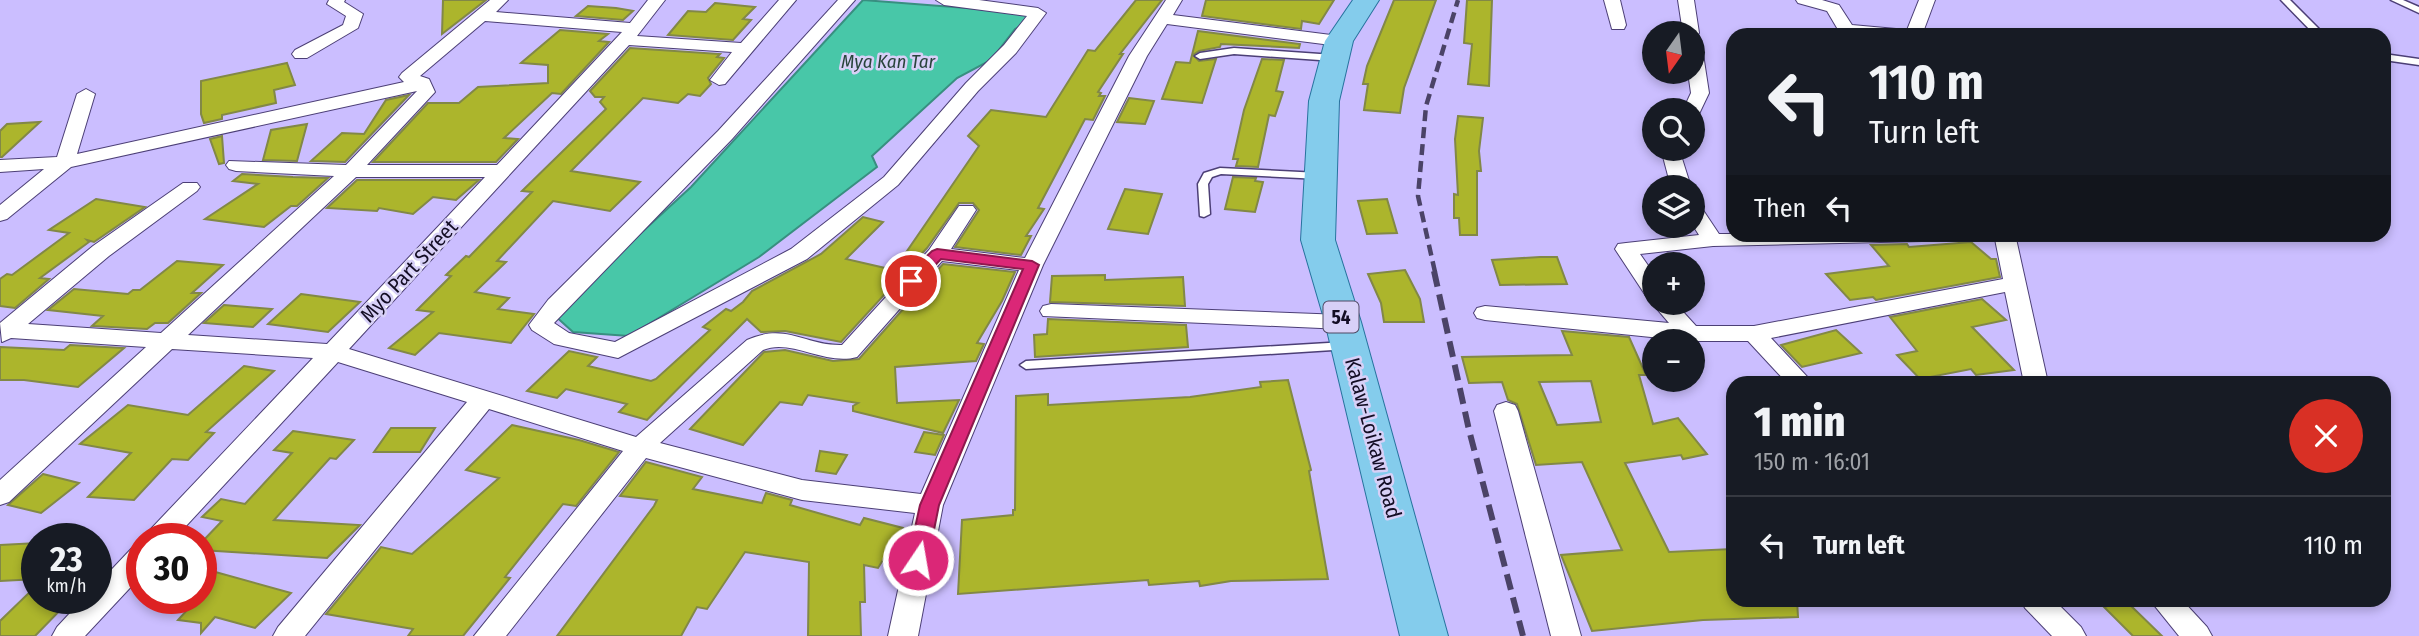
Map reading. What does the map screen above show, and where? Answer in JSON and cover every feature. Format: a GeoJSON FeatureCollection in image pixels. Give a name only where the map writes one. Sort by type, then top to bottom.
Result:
{"type":"FeatureCollection","features":[{"type":"Feature","properties":{"kind":"main road","name":"Kalaw-Loikaw Road"},"geometry":{"type":"LineString","coordinates":[[1366,0],[1337,50],[1324,101],[1318,240],[1424,636]]}},
{"type":"Feature","properties":{"kind":"street"},"geometry":{"type":"LineString","coordinates":[[301,54],[349,28],[355,14],[335,4],[337,0]]}},
{"type":"Feature","properties":{"kind":"street"},"geometry":{"type":"LineString","coordinates":[[0,495],[351,171],[426,92],[423,83],[408,77],[500,0]]}},
{"type":"Feature","properties":{"kind":"street","name":"Myo Part Street"},"geometry":{"type":"LineString","coordinates":[[173,523],[629,34],[657,0]]}},
{"type":"Feature","properties":{"kind":"street"},"geometry":{"type":"LineString","coordinates":[[719,80],[788,0]]}},
{"type":"Feature","properties":{"kind":"street"},"geometry":{"type":"LineString","coordinates":[[847,0],[725,135],[556,305],[540,325],[562,339],[618,350],[799,254],[891,181],[972,87],[1010,49],[1038,13],[944,0]]}},
{"type":"Feature","properties":{"kind":"street"},"geometry":{"type":"LineString","coordinates":[[1612,0],[1618,26]]}},
{"type":"Feature","properties":{"kind":"street"},"geometry":{"type":"LineString","coordinates":[[1686,0],[1689,21]]}},
{"type":"Feature","properties":{"kind":"street"},"geometry":{"type":"LineString","coordinates":[[1804,0],[1833,8],[1845,28]]}},
{"type":"Feature","properties":{"kind":"street"},"geometry":{"type":"LineString","coordinates":[[1917,28],[1927,0]]}},
{"type":"Feature","properties":{"kind":"street"},"geometry":{"type":"LineString","coordinates":[[903,636],[930,505],[1032,265],[1138,56],[1169,9],[1337,50]]}},
{"type":"Feature","properties":{"kind":"street"},"geometry":{"type":"LineString","coordinates":[[484,16],[745,48]]}},
{"type":"Feature","properties":{"kind":"street"},"geometry":{"type":"LineString","coordinates":[[0,166],[65,163],[216,132],[423,83]]}},
{"type":"Feature","properties":{"kind":"street"},"geometry":{"type":"LineString","coordinates":[[0,215],[65,163],[86,94]]}},
{"type":"Feature","properties":{"kind":"street"},"geometry":{"type":"LineString","coordinates":[[236,164],[351,171],[502,171]]}},
{"type":"Feature","properties":{"kind":"street"},"geometry":{"type":"LineString","coordinates":[[2,332],[101,251],[190,187]]}},
{"type":"Feature","properties":{"kind":"street"},"geometry":{"type":"LineString","coordinates":[[489,636],[640,447],[763,340],[774,338],[837,354],[849,352],[937,254],[966,210]]}},
{"type":"Feature","properties":{"kind":"street"},"geometry":{"type":"LineString","coordinates":[[1705,228],[1713,240]]}},
{"type":"Feature","properties":{"kind":"street"},"geometry":{"type":"LineString","coordinates":[[1642,273],[1626,249],[1726,240]]}},
{"type":"Feature","properties":{"kind":"street"},"geometry":{"type":"LineString","coordinates":[[2006,242],[2035,376]]}},
{"type":"Feature","properties":{"kind":"street"},"geometry":{"type":"LineString","coordinates":[[937,254],[1032,265]]}},
{"type":"Feature","properties":{"kind":"street"},"geometry":{"type":"LineString","coordinates":[[1705,332],[1754,334],[2015,283]]}},
{"type":"Feature","properties":{"kind":"street"},"geometry":{"type":"LineString","coordinates":[[1051,311],[1345,334]]}},
{"type":"Feature","properties":{"kind":"street"},"geometry":{"type":"LineString","coordinates":[[1485,313],[1658,329]]}},
{"type":"Feature","properties":{"kind":"street"},"geometry":{"type":"LineString","coordinates":[[1674,315],[1687,329]]}},
{"type":"Feature","properties":{"kind":"street"},"geometry":{"type":"LineString","coordinates":[[2,332],[332,352],[482,401],[802,490],[930,505]]}},
{"type":"Feature","properties":{"kind":"street"},"geometry":{"type":"LineString","coordinates":[[1754,334],[1794,376]]}},
{"type":"Feature","properties":{"kind":"street"},"geometry":{"type":"LineString","coordinates":[[288,636],[482,401]]}},
{"type":"Feature","properties":{"kind":"street"},"geometry":{"type":"LineString","coordinates":[[1506,411],[1566,636]]}},
{"type":"Feature","properties":{"kind":"street"},"geometry":{"type":"LineString","coordinates":[[67,636],[126,573]]}},
{"type":"Feature","properties":{"kind":"street"},"geometry":{"type":"LineString","coordinates":[[2042,607],[2071,636]]}},
{"type":"Feature","properties":{"kind":"street"},"geometry":{"type":"LineString","coordinates":[[2170,607],[2197,636]]}},
{"type":"Feature","properties":{"kind":"lane"},"geometry":{"type":"LineString","coordinates":[[2285,0],[2313,28]]}},
{"type":"Feature","properties":{"kind":"lane"},"geometry":{"type":"LineString","coordinates":[[2395,0],[2419,10]]}},
{"type":"Feature","properties":{"kind":"lane"},"geometry":{"type":"LineString","coordinates":[[1200,56],[1234,51],[1337,50]]}},
{"type":"Feature","properties":{"kind":"lane"},"geometry":{"type":"LineString","coordinates":[[2391,58],[2419,62]]}},
{"type":"Feature","properties":{"kind":"lane"},"geometry":{"type":"LineString","coordinates":[[1204,214],[1203,184],[1208,175],[1220,171],[1321,176]]}},
{"type":"Feature","properties":{"kind":"lane"},"geometry":{"type":"LineString","coordinates":[[1026,365],[1345,334]]}},
{"type":"Feature","properties":{"kind":"water","name":"Mya Kan Tar"},"geometry":{"type":"Polygon","coordinates":[[[863,0],[1030,13],[1031,20],[1015,29],[991,60],[957,78],[872,156],[877,167],[759,257],[629,336],[573,332],[553,314],[691,187],[863,0]]]}},
{"type":"Feature","properties":{"kind":"building"},"geometry":{"type":"Polygon","coordinates":[[[443,0],[486,0],[442,34],[443,0]]]}},
{"type":"Feature","properties":{"kind":"building"},"geometry":{"type":"Polygon","coordinates":[[[1136,0],[1162,0],[1120,54],[1123,54],[1098,92],[1101,93],[1099,96],[1105,96],[1093,120],[1085,119],[1038,208],[1044,209],[1026,236],[1031,236],[1021,255],[955,247],[979,210],[973,203],[959,203],[927,248],[841,342],[785,331],[761,332],[747,319],[647,420],[619,412],[627,404],[566,389],[557,398],[527,391],[569,351],[597,357],[588,366],[651,381],[656,379],[710,330],[703,327],[726,309],[731,311],[752,291],[821,254],[863,217],[883,222],[846,259],[894,270],[979,146],[968,136],[991,110],[1046,117],[1088,50],[1095,51],[1136,0]]]}},
{"type":"Feature","properties":{"kind":"building"},"geometry":{"type":"Polygon","coordinates":[[[1206,0],[1334,0],[1319,24],[1302,21],[1301,29],[1202,16],[1206,0]]]}},
{"type":"Feature","properties":{"kind":"building"},"geometry":{"type":"Polygon","coordinates":[[[1394,0],[1436,0],[1404,88],[1400,113],[1364,110],[1368,84],[1363,84],[1367,66],[1394,0]]]}},
{"type":"Feature","properties":{"kind":"building"},"geometry":{"type":"Polygon","coordinates":[[[1467,0],[1492,0],[1489,86],[1468,84],[1472,44],[1464,43],[1467,0]]]}},
{"type":"Feature","properties":{"kind":"building"},"geometry":{"type":"Polygon","coordinates":[[[715,3],[755,7],[743,19],[751,20],[733,40],[668,35],[688,11],[706,12],[715,3]]]}},
{"type":"Feature","properties":{"kind":"building"},"geometry":{"type":"Polygon","coordinates":[[[588,6],[633,11],[623,20],[576,16],[588,6]]]}},
{"type":"Feature","properties":{"kind":"building"},"geometry":{"type":"Polygon","coordinates":[[[560,30],[608,34],[599,41],[609,42],[561,94],[552,93],[504,138],[518,139],[496,162],[373,162],[428,103],[459,103],[478,87],[548,83],[548,65],[521,63],[560,30]]]}},
{"type":"Feature","properties":{"kind":"building"},"geometry":{"type":"Polygon","coordinates":[[[1198,31],[1300,44],[1299,48],[1221,44],[1220,47],[1199,51],[1193,55],[1199,61],[1216,59],[1202,103],[1162,99],[1176,62],[1190,63],[1198,31]]]}},
{"type":"Feature","properties":{"kind":"building"},"geometry":{"type":"Polygon","coordinates":[[[630,48],[720,54],[717,57],[724,58],[708,78],[711,84],[700,96],[688,94],[678,103],[643,98],[571,171],[640,182],[610,211],[553,201],[497,261],[506,262],[475,292],[509,298],[498,309],[534,314],[511,343],[439,333],[415,355],[389,348],[433,312],[417,310],[451,276],[446,275],[466,256],[469,257],[532,192],[522,191],[606,109],[600,102],[604,97],[595,97],[590,91],[630,48]]]}},
{"type":"Feature","properties":{"kind":"building"},"geometry":{"type":"Polygon","coordinates":[[[1262,59],[1284,60],[1276,91],[1283,92],[1275,116],[1269,115],[1258,167],[1236,166],[1238,159],[1233,159],[1244,110],[1262,59]]]}},
{"type":"Feature","properties":{"kind":"building"},"geometry":{"type":"Polygon","coordinates":[[[287,63],[295,85],[274,90],[276,103],[222,115],[222,119],[204,123],[201,114],[201,81],[287,63]]]}},
{"type":"Feature","properties":{"kind":"building"},"geometry":{"type":"Polygon","coordinates":[[[409,95],[345,162],[311,161],[342,133],[364,134],[386,100],[409,95]]]}},
{"type":"Feature","properties":{"kind":"building"},"geometry":{"type":"Polygon","coordinates":[[[1129,98],[1154,101],[1145,124],[1117,122],[1129,98]]]}},
{"type":"Feature","properties":{"kind":"building"},"geometry":{"type":"Polygon","coordinates":[[[1458,116],[1483,118],[1479,151],[1481,171],[1477,171],[1477,235],[1460,235],[1459,218],[1454,218],[1454,194],[1458,195],[1455,139],[1458,116]]]}},
{"type":"Feature","properties":{"kind":"building"},"geometry":{"type":"Polygon","coordinates":[[[40,122],[0,157],[0,131],[7,124],[40,122]]]}},
{"type":"Feature","properties":{"kind":"building"},"geometry":{"type":"Polygon","coordinates":[[[307,124],[297,161],[263,160],[271,130],[307,124]]]}},
{"type":"Feature","properties":{"kind":"building"},"geometry":{"type":"Polygon","coordinates":[[[222,136],[224,163],[219,164],[210,139],[222,136]]]}},
{"type":"Feature","properties":{"kind":"building"},"geometry":{"type":"Polygon","coordinates":[[[242,174],[328,178],[297,206],[291,206],[264,227],[205,219],[258,184],[233,181],[242,174]]]}},
{"type":"Feature","properties":{"kind":"building"},"geometry":{"type":"Polygon","coordinates":[[[1233,177],[1256,178],[1255,181],[1263,182],[1255,212],[1225,209],[1233,177]]]}},
{"type":"Feature","properties":{"kind":"building"},"geometry":{"type":"Polygon","coordinates":[[[357,180],[479,180],[456,200],[433,197],[413,214],[379,208],[377,211],[327,208],[357,180]]]}},
{"type":"Feature","properties":{"kind":"building"},"geometry":{"type":"Polygon","coordinates":[[[1125,189],[1162,194],[1148,234],[1108,229],[1125,189]]]}},
{"type":"Feature","properties":{"kind":"building"},"geometry":{"type":"Polygon","coordinates":[[[96,199],[145,207],[94,242],[87,240],[89,242],[40,278],[49,279],[15,308],[0,306],[0,279],[7,274],[12,275],[69,233],[49,230],[96,199]]]}},
{"type":"Feature","properties":{"kind":"building"},"geometry":{"type":"Polygon","coordinates":[[[1387,199],[1397,233],[1367,234],[1358,201],[1387,199]]]}},
{"type":"Feature","properties":{"kind":"building"},"geometry":{"type":"Polygon","coordinates":[[[1971,242],[1991,259],[1996,259],[2000,277],[1876,300],[1873,297],[1850,300],[1826,274],[1889,266],[1871,245],[1907,244],[1909,247],[1971,242]]]}},
{"type":"Feature","properties":{"kind":"building"},"geometry":{"type":"Polygon","coordinates":[[[1557,257],[1567,284],[1500,285],[1492,260],[1557,257]]]}},
{"type":"Feature","properties":{"kind":"building"},"geometry":{"type":"Polygon","coordinates":[[[177,261],[223,265],[192,293],[201,293],[168,323],[155,323],[147,329],[92,326],[103,316],[48,310],[74,289],[128,294],[133,290],[140,290],[177,261]]]}},
{"type":"Feature","properties":{"kind":"building"},"geometry":{"type":"Polygon","coordinates":[[[943,264],[1015,272],[1002,301],[977,343],[984,344],[976,361],[895,367],[897,403],[959,400],[943,433],[853,411],[853,406],[858,403],[808,395],[802,405],[780,402],[743,445],[690,429],[764,352],[785,350],[833,361],[859,359],[943,264]]]}},
{"type":"Feature","properties":{"kind":"building"},"geometry":{"type":"Polygon","coordinates":[[[1405,270],[1420,299],[1424,322],[1384,322],[1381,303],[1368,274],[1405,270]]]}},
{"type":"Feature","properties":{"kind":"building"},"geometry":{"type":"Polygon","coordinates":[[[1105,275],[1105,280],[1183,277],[1185,306],[1050,302],[1052,276],[1105,275]]]}},
{"type":"Feature","properties":{"kind":"building"},"geometry":{"type":"Polygon","coordinates":[[[301,294],[360,302],[328,332],[268,324],[301,294]]]}},
{"type":"Feature","properties":{"kind":"building"},"geometry":{"type":"Polygon","coordinates":[[[1982,299],[2006,320],[1972,327],[2014,370],[1976,375],[1971,369],[1935,376],[1917,376],[1897,355],[1917,351],[1890,317],[1982,299]]]}},
{"type":"Feature","properties":{"kind":"building"},"geometry":{"type":"Polygon","coordinates":[[[224,305],[272,309],[253,327],[204,323],[224,305]]]}},
{"type":"Feature","properties":{"kind":"building"},"geometry":{"type":"Polygon","coordinates":[[[1048,319],[1186,325],[1188,347],[1035,357],[1034,335],[1047,334],[1048,319]]]}},
{"type":"Feature","properties":{"kind":"building"},"geometry":{"type":"Polygon","coordinates":[[[1836,330],[1861,353],[1802,367],[1781,345],[1836,330]]]}},
{"type":"Feature","properties":{"kind":"building"},"geometry":{"type":"Polygon","coordinates":[[[1562,331],[1629,337],[1642,366],[1642,375],[1639,375],[1642,392],[1653,424],[1678,418],[1707,454],[1683,459],[1681,455],[1625,463],[1669,552],[1726,549],[1726,607],[1797,607],[1798,617],[1703,620],[1592,631],[1561,555],[1622,550],[1582,462],[1536,465],[1517,404],[1508,400],[1502,382],[1469,383],[1462,357],[1572,355],[1562,331]],[[1591,381],[1539,382],[1557,425],[1601,422],[1591,381]]]}},
{"type":"Feature","properties":{"kind":"building"},"geometry":{"type":"Polygon","coordinates":[[[70,345],[124,348],[78,387],[24,380],[0,380],[0,347],[64,350],[70,345]]]}},
{"type":"Feature","properties":{"kind":"building"},"geometry":{"type":"Polygon","coordinates":[[[244,366],[274,371],[206,432],[214,433],[188,460],[172,459],[134,500],[88,497],[131,453],[80,444],[128,405],[188,415],[244,366]]]}},
{"type":"Feature","properties":{"kind":"building"},"geometry":{"type":"Polygon","coordinates":[[[1288,380],[1311,470],[1309,471],[1328,579],[1231,581],[1200,586],[1199,581],[1149,585],[1148,580],[958,594],[962,520],[1013,515],[1015,510],[1016,396],[1048,394],[1048,405],[1190,397],[1261,387],[1260,382],[1288,380]]]}},
{"type":"Feature","properties":{"kind":"building"},"geometry":{"type":"Polygon","coordinates":[[[512,425],[619,452],[576,506],[563,504],[505,577],[510,578],[463,636],[408,636],[413,629],[326,614],[381,547],[412,554],[499,478],[466,470],[512,425]]]}},
{"type":"Feature","properties":{"kind":"building"},"geometry":{"type":"Polygon","coordinates":[[[391,428],[435,428],[420,452],[374,452],[391,428]]]}},
{"type":"Feature","properties":{"kind":"building"},"geometry":{"type":"Polygon","coordinates":[[[293,431],[354,440],[336,459],[330,458],[274,520],[360,525],[327,558],[217,551],[217,526],[222,521],[202,517],[221,499],[245,504],[292,453],[274,450],[293,431]]]}},
{"type":"Feature","properties":{"kind":"building"},"geometry":{"type":"Polygon","coordinates":[[[924,432],[944,435],[935,455],[915,452],[924,432]]]}},
{"type":"Feature","properties":{"kind":"building"},"geometry":{"type":"Polygon","coordinates":[[[820,451],[847,455],[836,474],[816,471],[820,451]]]}},
{"type":"Feature","properties":{"kind":"building"},"geometry":{"type":"Polygon","coordinates":[[[646,462],[702,477],[693,489],[762,503],[766,493],[792,500],[790,505],[860,525],[864,518],[903,528],[878,568],[864,565],[865,602],[860,602],[861,636],[808,636],[809,562],[745,552],[707,609],[697,607],[681,636],[557,636],[654,506],[657,500],[620,496],[646,462]]]}},
{"type":"Feature","properties":{"kind":"building"},"geometry":{"type":"Polygon","coordinates":[[[43,474],[79,483],[41,513],[8,505],[43,474]]]}},
{"type":"Feature","properties":{"kind":"building"},"geometry":{"type":"Polygon","coordinates":[[[21,544],[21,580],[0,581],[0,545],[21,544]]]}},
{"type":"Feature","properties":{"kind":"building"},"geometry":{"type":"Polygon","coordinates":[[[217,572],[291,593],[255,628],[215,617],[201,633],[201,623],[178,620],[183,614],[217,614],[217,572]]]}},
{"type":"Feature","properties":{"kind":"building"},"geometry":{"type":"Polygon","coordinates":[[[21,601],[21,614],[56,614],[35,636],[0,636],[0,621],[21,601]]]}},
{"type":"Feature","properties":{"kind":"building"},"geometry":{"type":"Polygon","coordinates":[[[2104,607],[2132,607],[2162,636],[2133,636],[2104,607]]]}},
{"type":"Feature","properties":{"kind":"railway"},"geometry":{"type":"LineString","coordinates":[[1435,272],[1418,196],[1426,106],[1458,0]]}},
{"type":"Feature","properties":{"kind":"railway"},"geometry":{"type":"LineString","coordinates":[[1434,271],[1469,430],[1523,636]]}},
{"type":"Feature","properties":{"kind":"route"},"geometry":{"type":"LineString","coordinates":[[911,281],[937,254],[1032,265],[930,505],[918,560]]}}]}
